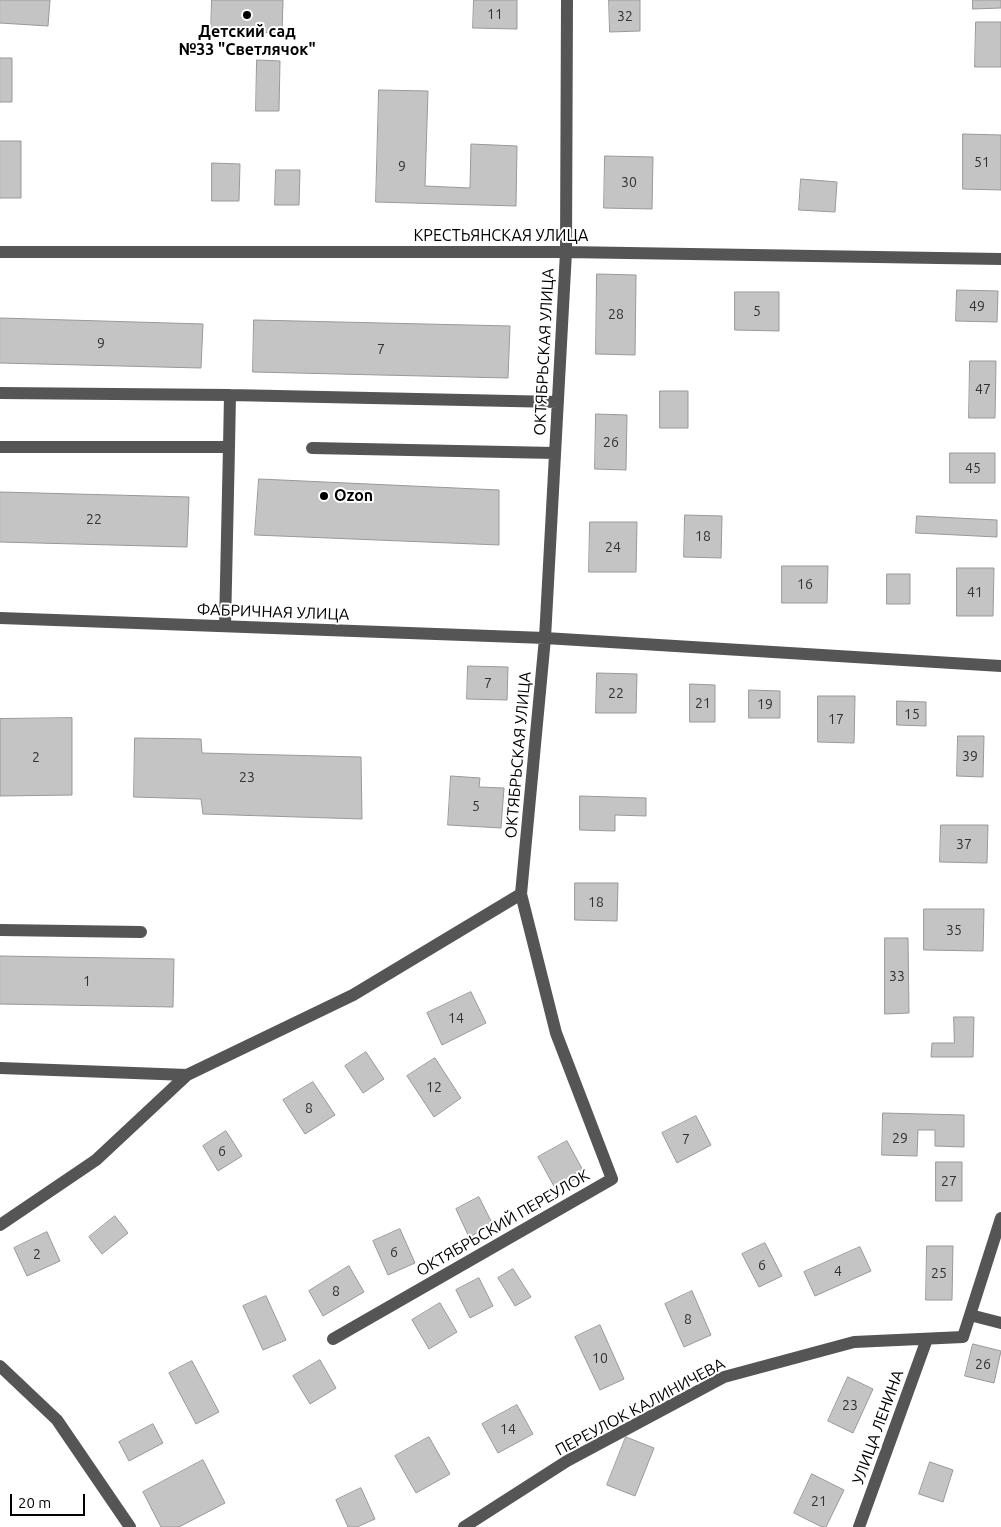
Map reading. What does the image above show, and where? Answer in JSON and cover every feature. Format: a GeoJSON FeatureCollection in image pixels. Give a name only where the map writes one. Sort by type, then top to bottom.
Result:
{"type":"FeatureCollection","features":[{"type":"Feature","properties":{"kind":"street","name":"ОКТЯБРЬСКАЯ УЛИЦА"},"geometry":{"type":"LineString","coordinates":[[521,894],[545,638],[566,252],[567,0]]}},
{"type":"Feature","properties":{"kind":"street","name":"КРЕСТЬЯНСКАЯ УЛИЦА"},"geometry":{"type":"LineString","coordinates":[[0,252],[566,252],[1001,259]]}},
{"type":"Feature","properties":{"kind":"street"},"geometry":{"type":"LineString","coordinates":[[0,393],[230,395],[558,402]]}},
{"type":"Feature","properties":{"kind":"street"},"geometry":{"type":"LineString","coordinates":[[225,626],[230,395]]}},
{"type":"Feature","properties":{"kind":"street"},"geometry":{"type":"LineString","coordinates":[[0,446],[229,447]]}},
{"type":"Feature","properties":{"kind":"street"},"geometry":{"type":"LineString","coordinates":[[312,448],[555,453]]}},
{"type":"Feature","properties":{"kind":"street","name":"ФАБРИЧНАЯ УЛИЦА"},"geometry":{"type":"LineString","coordinates":[[0,618],[545,638],[1001,666]]}},
{"type":"Feature","properties":{"kind":"street"},"geometry":{"type":"LineString","coordinates":[[0,1225],[96,1160],[187,1075],[352,995],[521,894]]}},
{"type":"Feature","properties":{"kind":"street","name":"ОКТЯБРЬСКИЙ ПЕРЕУЛОК"},"geometry":{"type":"LineString","coordinates":[[333,1339],[612,1179],[556,1033],[521,894]]}},
{"type":"Feature","properties":{"kind":"street"},"geometry":{"type":"LineString","coordinates":[[0,930],[141,932]]}},
{"type":"Feature","properties":{"kind":"street"},"geometry":{"type":"LineString","coordinates":[[0,1068],[187,1075]]}},
{"type":"Feature","properties":{"kind":"street"},"geometry":{"type":"LineString","coordinates":[[1001,1218],[970,1315],[1001,1323]]}},
{"type":"Feature","properties":{"kind":"street","name":"ПЕРЕУЛОК КАЛИНИЧЕВА"},"geometry":{"type":"LineString","coordinates":[[464,1527],[567,1462],[724,1377],[854,1342],[963,1337],[970,1315]]}},
{"type":"Feature","properties":{"kind":"street","name":"УЛИЦА ЛЕНИНА"},"geometry":{"type":"LineString","coordinates":[[859,1527],[927,1338]]}},
{"type":"Feature","properties":{"kind":"street"},"geometry":{"type":"LineString","coordinates":[[0,1366],[57,1420],[130,1527]]}},
{"type":"Feature","properties":{"kind":"building"},"geometry":{"type":"Polygon","coordinates":[[[0,0],[50,0],[48,26],[0,23],[0,0]]]}},
{"type":"Feature","properties":{"kind":"building","name":"Детский сад №33 \"Светлячок\""},"geometry":{"type":"Polygon","coordinates":[[[212,0],[283,0],[282,33],[211,31],[212,0]]]}},
{"type":"Feature","properties":{"kind":"building"},"geometry":{"type":"Polygon","coordinates":[[[474,0],[517,0],[517,29],[473,28],[474,0]]]}},
{"type":"Feature","properties":{"kind":"building"},"geometry":{"type":"Polygon","coordinates":[[[609,0],[640,0],[640,31],[610,32],[609,0]]]}},
{"type":"Feature","properties":{"kind":"building"},"geometry":{"type":"Polygon","coordinates":[[[973,0],[1001,0],[1001,8],[973,9],[973,0]]]}},
{"type":"Feature","properties":{"kind":"building"},"geometry":{"type":"Polygon","coordinates":[[[976,22],[1001,22],[1001,67],[975,67],[976,22]]]}},
{"type":"Feature","properties":{"kind":"building"},"geometry":{"type":"Polygon","coordinates":[[[0,58],[12,58],[12,102],[0,102],[0,58]]]}},
{"type":"Feature","properties":{"kind":"building"},"geometry":{"type":"Polygon","coordinates":[[[257,60],[280,61],[279,111],[256,111],[257,60]]]}},
{"type":"Feature","properties":{"kind":"building"},"geometry":{"type":"Polygon","coordinates":[[[379,90],[428,91],[425,186],[470,188],[471,144],[517,146],[516,206],[376,202],[379,90]]]}},
{"type":"Feature","properties":{"kind":"building"},"geometry":{"type":"Polygon","coordinates":[[[963,134],[1001,135],[1001,190],[963,189],[963,134]]]}},
{"type":"Feature","properties":{"kind":"building"},"geometry":{"type":"Polygon","coordinates":[[[0,141],[21,141],[21,198],[0,198],[0,141]]]}},
{"type":"Feature","properties":{"kind":"building"},"geometry":{"type":"Polygon","coordinates":[[[605,156],[653,157],[652,209],[604,208],[605,156]]]}},
{"type":"Feature","properties":{"kind":"building"},"geometry":{"type":"Polygon","coordinates":[[[212,163],[240,164],[239,201],[212,201],[212,163]]]}},
{"type":"Feature","properties":{"kind":"building"},"geometry":{"type":"Polygon","coordinates":[[[276,170],[300,170],[299,205],[275,205],[276,170]]]}},
{"type":"Feature","properties":{"kind":"building"},"geometry":{"type":"Polygon","coordinates":[[[801,179],[837,182],[835,212],[799,210],[801,179]]]}},
{"type":"Feature","properties":{"kind":"building"},"geometry":{"type":"Polygon","coordinates":[[[597,274],[636,275],[635,355],[596,354],[597,274]]]}},
{"type":"Feature","properties":{"kind":"building"},"geometry":{"type":"Polygon","coordinates":[[[957,290],[998,291],[997,322],[956,321],[957,290]]]}},
{"type":"Feature","properties":{"kind":"building"},"geometry":{"type":"Polygon","coordinates":[[[735,292],[779,292],[779,331],[735,330],[735,292]]]}},
{"type":"Feature","properties":{"kind":"building"},"geometry":{"type":"Polygon","coordinates":[[[0,318],[203,324],[201,368],[0,363],[0,318]]]}},
{"type":"Feature","properties":{"kind":"building"},"geometry":{"type":"Polygon","coordinates":[[[254,320],[510,326],[508,378],[253,372],[254,320]]]}},
{"type":"Feature","properties":{"kind":"building"},"geometry":{"type":"Polygon","coordinates":[[[970,361],[996,361],[995,418],[969,418],[970,361]]]}},
{"type":"Feature","properties":{"kind":"building"},"geometry":{"type":"Polygon","coordinates":[[[660,391],[688,391],[688,428],[660,428],[660,391]]]}},
{"type":"Feature","properties":{"kind":"building"},"geometry":{"type":"Polygon","coordinates":[[[596,414],[627,415],[626,470],[595,469],[596,414]]]}},
{"type":"Feature","properties":{"kind":"building"},"geometry":{"type":"Polygon","coordinates":[[[950,453],[995,453],[995,483],[950,483],[950,453]]]}},
{"type":"Feature","properties":{"kind":"building"},"geometry":{"type":"Polygon","coordinates":[[[259,479],[499,490],[499,545],[255,535],[259,479]]]}},
{"type":"Feature","properties":{"kind":"building"},"geometry":{"type":"Polygon","coordinates":[[[0,492],[189,497],[187,547],[0,542],[0,492]]]}},
{"type":"Feature","properties":{"kind":"building"},"geometry":{"type":"Polygon","coordinates":[[[685,515],[722,516],[721,558],[684,557],[685,515]]]}},
{"type":"Feature","properties":{"kind":"building"},"geometry":{"type":"Polygon","coordinates":[[[917,516],[997,520],[997,537],[916,533],[917,516]]]}},
{"type":"Feature","properties":{"kind":"building"},"geometry":{"type":"Polygon","coordinates":[[[590,522],[637,522],[636,572],[589,572],[590,522]]]}},
{"type":"Feature","properties":{"kind":"building"},"geometry":{"type":"Polygon","coordinates":[[[782,566],[828,566],[827,603],[782,603],[782,566]]]}},
{"type":"Feature","properties":{"kind":"building"},"geometry":{"type":"Polygon","coordinates":[[[957,568],[994,568],[993,616],[957,616],[957,568]]]}},
{"type":"Feature","properties":{"kind":"building"},"geometry":{"type":"Polygon","coordinates":[[[887,574],[910,574],[910,604],[887,604],[887,574]]]}},
{"type":"Feature","properties":{"kind":"building"},"geometry":{"type":"Polygon","coordinates":[[[468,666],[508,667],[507,700],[467,699],[468,666]]]}},
{"type":"Feature","properties":{"kind":"building"},"geometry":{"type":"Polygon","coordinates":[[[597,673],[637,674],[636,713],[596,713],[597,673]]]}},
{"type":"Feature","properties":{"kind":"building"},"geometry":{"type":"Polygon","coordinates":[[[690,684],[715,685],[715,722],[690,722],[690,684]]]}},
{"type":"Feature","properties":{"kind":"building"},"geometry":{"type":"Polygon","coordinates":[[[749,690],[780,691],[780,718],[749,718],[749,690]]]}},
{"type":"Feature","properties":{"kind":"building"},"geometry":{"type":"Polygon","coordinates":[[[818,696],[855,696],[854,743],[818,742],[818,696]]]}},
{"type":"Feature","properties":{"kind":"building"},"geometry":{"type":"Polygon","coordinates":[[[897,701],[926,702],[926,726],[897,725],[897,701]]]}},
{"type":"Feature","properties":{"kind":"building"},"geometry":{"type":"Polygon","coordinates":[[[72,718],[72,795],[0,796],[0,719],[72,718]]]}},
{"type":"Feature","properties":{"kind":"building"},"geometry":{"type":"Polygon","coordinates":[[[958,736],[984,736],[983,777],[957,776],[958,736]]]}},
{"type":"Feature","properties":{"kind":"building"},"geometry":{"type":"Polygon","coordinates":[[[135,738],[201,739],[202,753],[361,757],[362,819],[203,814],[201,799],[134,797],[135,738]]]}},
{"type":"Feature","properties":{"kind":"building"},"geometry":{"type":"Polygon","coordinates":[[[451,776],[480,778],[479,787],[504,788],[501,828],[448,825],[451,776]]]}},
{"type":"Feature","properties":{"kind":"building"},"geometry":{"type":"Polygon","coordinates":[[[580,796],[646,798],[646,816],[615,815],[615,831],[580,830],[580,796]]]}},
{"type":"Feature","properties":{"kind":"building"},"geometry":{"type":"Polygon","coordinates":[[[941,825],[988,825],[987,863],[940,862],[941,825]]]}},
{"type":"Feature","properties":{"kind":"building"},"geometry":{"type":"Polygon","coordinates":[[[575,883],[618,883],[617,921],[575,920],[575,883]]]}},
{"type":"Feature","properties":{"kind":"building"},"geometry":{"type":"Polygon","coordinates":[[[924,909],[984,909],[983,951],[924,950],[924,909]]]}},
{"type":"Feature","properties":{"kind":"building"},"geometry":{"type":"Polygon","coordinates":[[[885,938],[908,938],[909,1013],[885,1014],[885,938]]]}},
{"type":"Feature","properties":{"kind":"building"},"geometry":{"type":"Polygon","coordinates":[[[0,956],[174,959],[173,1007],[0,1004],[0,956]]]}},
{"type":"Feature","properties":{"kind":"building"},"geometry":{"type":"Polygon","coordinates":[[[471,992],[486,1023],[442,1045],[427,1013],[471,992]]]}},
{"type":"Feature","properties":{"kind":"building"},"geometry":{"type":"Polygon","coordinates":[[[954,1017],[974,1017],[973,1057],[931,1057],[932,1043],[954,1043],[954,1017]]]}},
{"type":"Feature","properties":{"kind":"building"},"geometry":{"type":"Polygon","coordinates":[[[366,1052],[384,1079],[363,1093],[345,1066],[366,1052]]]}},
{"type":"Feature","properties":{"kind":"building"},"geometry":{"type":"Polygon","coordinates":[[[435,1058],[461,1098],[434,1117],[407,1076],[435,1058]]]}},
{"type":"Feature","properties":{"kind":"building"},"geometry":{"type":"Polygon","coordinates":[[[313,1082],[335,1115],[305,1134],[283,1100],[313,1082]]]}},
{"type":"Feature","properties":{"kind":"building"},"geometry":{"type":"Polygon","coordinates":[[[883,1113],[964,1115],[964,1147],[935,1146],[935,1130],[918,1130],[917,1156],[882,1155],[883,1113]]]}},
{"type":"Feature","properties":{"kind":"building"},"geometry":{"type":"Polygon","coordinates":[[[696,1116],[711,1145],[677,1163],[662,1133],[696,1116]]]}},
{"type":"Feature","properties":{"kind":"building"},"geometry":{"type":"Polygon","coordinates":[[[226,1131],[242,1156],[218,1171],[203,1146],[226,1131]]]}},
{"type":"Feature","properties":{"kind":"building"},"geometry":{"type":"Polygon","coordinates":[[[567,1141],[585,1174],[556,1190],[538,1157],[567,1141]]]}},
{"type":"Feature","properties":{"kind":"building"},"geometry":{"type":"Polygon","coordinates":[[[936,1162],[962,1162],[962,1201],[936,1201],[936,1162]]]}},
{"type":"Feature","properties":{"kind":"building"},"geometry":{"type":"Polygon","coordinates":[[[479,1197],[493,1225],[469,1237],[456,1209],[479,1197]]]}},
{"type":"Feature","properties":{"kind":"building"},"geometry":{"type":"Polygon","coordinates":[[[115,1216],[128,1233],[102,1254],[89,1237],[115,1216]]]}},
{"type":"Feature","properties":{"kind":"building"},"geometry":{"type":"Polygon","coordinates":[[[400,1229],[415,1263],[388,1275],[373,1241],[400,1229]]]}},
{"type":"Feature","properties":{"kind":"building"},"geometry":{"type":"Polygon","coordinates":[[[47,1232],[60,1261],[27,1276],[14,1248],[47,1232]]]}},
{"type":"Feature","properties":{"kind":"building"},"geometry":{"type":"Polygon","coordinates":[[[765,1243],[782,1276],[759,1287],[742,1254],[765,1243]]]}},
{"type":"Feature","properties":{"kind":"building"},"geometry":{"type":"Polygon","coordinates":[[[927,1246],[953,1246],[952,1300],[926,1300],[927,1246]]]}},
{"type":"Feature","properties":{"kind":"building"},"geometry":{"type":"Polygon","coordinates":[[[860,1247],[871,1271],[815,1296],[804,1272],[860,1247]]]}},
{"type":"Feature","properties":{"kind":"building"},"geometry":{"type":"Polygon","coordinates":[[[349,1266],[364,1292],[323,1316],[309,1291],[349,1266]]]}},
{"type":"Feature","properties":{"kind":"building"},"geometry":{"type":"Polygon","coordinates":[[[513,1269],[531,1297],[515,1306],[498,1278],[513,1269]]]}},
{"type":"Feature","properties":{"kind":"building"},"geometry":{"type":"Polygon","coordinates":[[[479,1278],[493,1306],[470,1318],[456,1290],[479,1278]]]}},
{"type":"Feature","properties":{"kind":"building"},"geometry":{"type":"Polygon","coordinates":[[[692,1291],[711,1335],[684,1347],[665,1304],[692,1291]]]}},
{"type":"Feature","properties":{"kind":"building"},"geometry":{"type":"Polygon","coordinates":[[[266,1296],[286,1340],[263,1350],[243,1306],[266,1296]]]}},
{"type":"Feature","properties":{"kind":"building"},"geometry":{"type":"Polygon","coordinates":[[[440,1303],[457,1332],[429,1349],[412,1320],[440,1303]]]}},
{"type":"Feature","properties":{"kind":"building"},"geometry":{"type":"Polygon","coordinates":[[[600,1325],[624,1379],[600,1390],[575,1337],[600,1325]]]}},
{"type":"Feature","properties":{"kind":"building"},"geometry":{"type":"Polygon","coordinates":[[[973,1344],[1001,1351],[994,1383],[965,1376],[973,1344]]]}},
{"type":"Feature","properties":{"kind":"building"},"geometry":{"type":"Polygon","coordinates":[[[320,1360],[336,1388],[310,1404],[293,1376],[320,1360]]]}},
{"type":"Feature","properties":{"kind":"building"},"geometry":{"type":"Polygon","coordinates":[[[192,1361],[219,1412],[196,1424],[169,1373],[192,1361]]]}},
{"type":"Feature","properties":{"kind":"building"},"geometry":{"type":"Polygon","coordinates":[[[848,1377],[873,1389],[853,1433],[828,1421],[848,1377]]]}},
{"type":"Feature","properties":{"kind":"building"},"geometry":{"type":"Polygon","coordinates":[[[517,1405],[533,1434],[498,1453],[482,1424],[517,1405]]]}},
{"type":"Feature","properties":{"kind":"building"},"geometry":{"type":"Polygon","coordinates":[[[153,1424],[163,1443],[129,1461],[119,1442],[153,1424]]]}},
{"type":"Feature","properties":{"kind":"building"},"geometry":{"type":"Polygon","coordinates":[[[429,1437],[450,1474],[416,1493],[395,1456],[429,1437]]]}},
{"type":"Feature","properties":{"kind":"building"},"geometry":{"type":"Polygon","coordinates":[[[626,1437],[654,1448],[635,1496],[607,1485],[626,1437]]]}},
{"type":"Feature","properties":{"kind":"building"},"geometry":{"type":"Polygon","coordinates":[[[203,1460],[225,1503],[179,1527],[161,1527],[143,1492],[203,1460]]]}},
{"type":"Feature","properties":{"kind":"building"},"geometry":{"type":"Polygon","coordinates":[[[930,1462],[953,1470],[943,1502],[919,1494],[930,1462]]]}},
{"type":"Feature","properties":{"kind":"building"},"geometry":{"type":"Polygon","coordinates":[[[812,1474],[844,1490],[826,1527],[822,1527],[794,1513],[812,1474]]]}},
{"type":"Feature","properties":{"kind":"building"},"geometry":{"type":"Polygon","coordinates":[[[361,1488],[375,1519],[357,1527],[348,1527],[336,1500],[361,1488]]]}},
{"type":"Feature","properties":{"kind":"place","name":"Детский сад №33 \"Светлячок\""},"geometry":{"type":"Point","coordinates":[247,15]}},
{"type":"Feature","properties":{"kind":"place","name":"Ozon"},"geometry":{"type":"Point","coordinates":[324,496]}}]}
